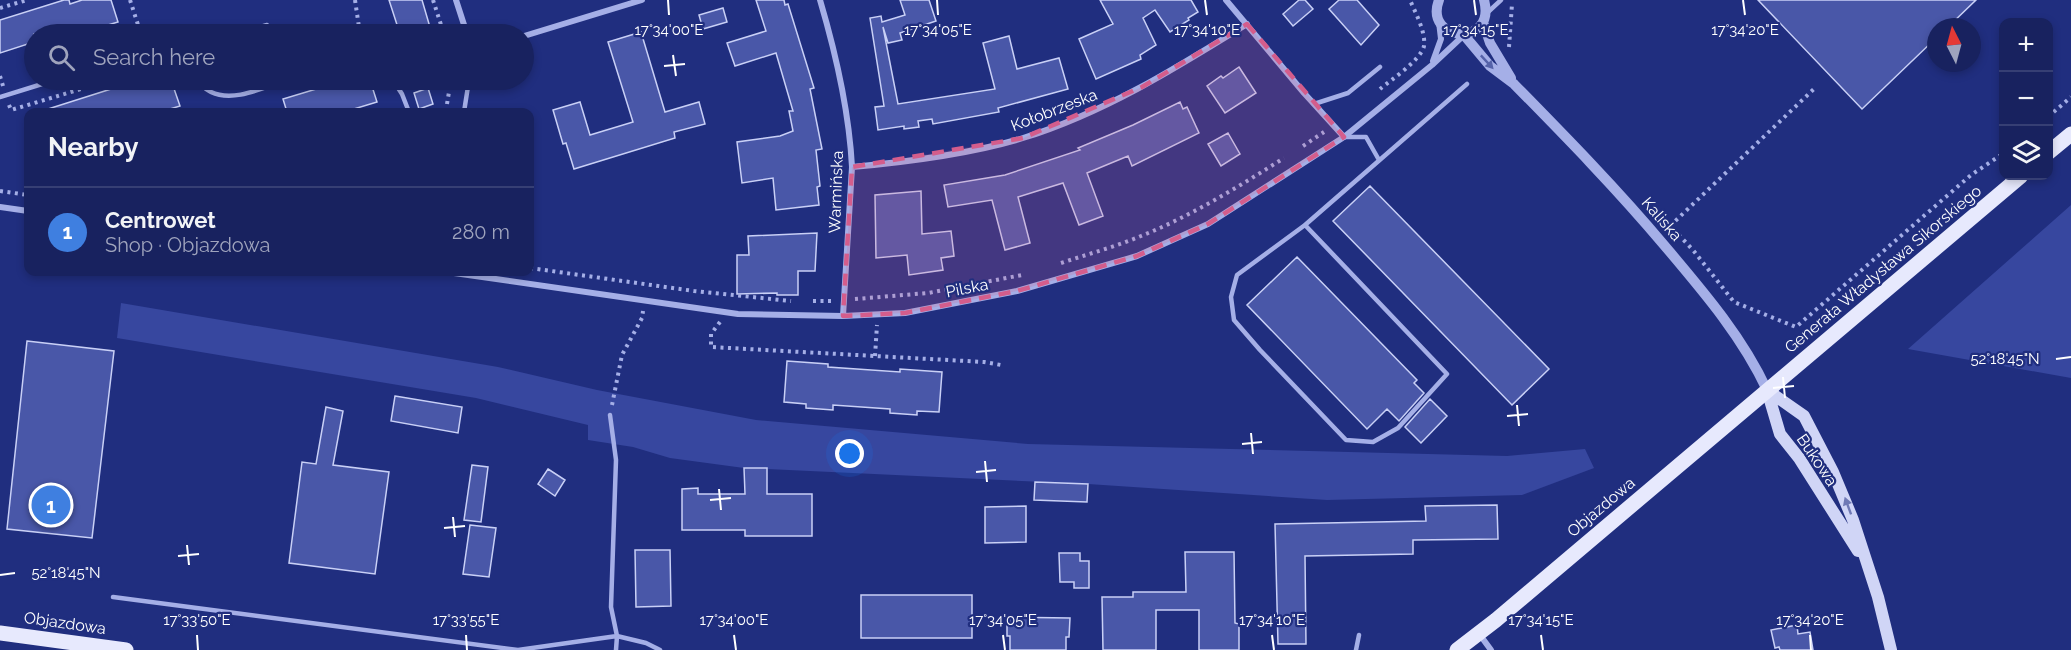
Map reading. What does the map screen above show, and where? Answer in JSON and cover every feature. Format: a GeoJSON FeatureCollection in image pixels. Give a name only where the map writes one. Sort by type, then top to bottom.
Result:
{"type":"FeatureCollection","features":[{"type":"Feature","properties":{"kind":"main road"},"geometry":{"type":"LineString","coordinates":[[2053,150],[2071,134]]}},
{"type":"Feature","properties":{"kind":"main road","name":"Generała Władysława Sikorskiego"},"geometry":{"type":"LineString","coordinates":[[1767,390],[2016,180]]}},
{"type":"Feature","properties":{"kind":"main road","name":"Bukowa"},"geometry":{"type":"LineString","coordinates":[[1767,390],[1780,434],[1799,458],[1865,562]]}},
{"type":"Feature","properties":{"kind":"main road","name":"Bukowa"},"geometry":{"type":"LineString","coordinates":[[1767,390],[1804,416],[1813,430],[1844,496],[1878,597],[1891,650]]}},
{"type":"Feature","properties":{"kind":"main road","name":"Objazdowa"},"geometry":{"type":"LineString","coordinates":[[1457,650],[1479,634],[1767,390]]}},
{"type":"Feature","properties":{"kind":"main road","name":"Objazdowa"},"geometry":{"type":"LineString","coordinates":[[0,633],[126,650]]}},
{"type":"Feature","properties":{"kind":"street"},"geometry":{"type":"LineString","coordinates":[[456,0],[464,24]]}},
{"type":"Feature","properties":{"kind":"street"},"geometry":{"type":"LineString","coordinates":[[534,33],[641,0]]}},
{"type":"Feature","properties":{"kind":"street","name":"Warmińska"},"geometry":{"type":"LineString","coordinates":[[820,0],[838,65],[851,146],[852,167],[843,316]]}},
{"type":"Feature","properties":{"kind":"street"},"geometry":{"type":"LineString","coordinates":[[1226,0],[1332,126],[1344,137]]}},
{"type":"Feature","properties":{"kind":"street","name":"Kaliska"},"geometry":{"type":"LineString","coordinates":[[1484,0],[1484,19],[1491,43],[1514,84]]}},
{"type":"Feature","properties":{"kind":"street"},"geometry":{"type":"LineString","coordinates":[[1432,65],[1441,39],[1436,2]]}},
{"type":"Feature","properties":{"kind":"street"},"geometry":{"type":"LineString","coordinates":[[1438,20],[1449,32],[1464,35],[1478,28],[1484,19]]}},
{"type":"Feature","properties":{"kind":"street","name":"Kołobrzeska"},"geometry":{"type":"LineString","coordinates":[[852,167],[988,146],[1034,134],[1142,87],[1247,24]]}},
{"type":"Feature","properties":{"kind":"street","name":"Kaliska"},"geometry":{"type":"LineString","coordinates":[[1464,35],[1490,66],[1514,84],[1648,226],[1695,281],[1740,343],[1767,390]]}},
{"type":"Feature","properties":{"kind":"street","name":"Pilska"},"geometry":{"type":"LineString","coordinates":[[475,276],[738,314],[843,316],[905,313],[1017,291],[1137,256],[1208,224],[1344,137],[1432,65],[1464,35]]}},
{"type":"Feature","properties":{"kind":"street"},"geometry":{"type":"LineString","coordinates":[[0,207],[24,210]]}},
{"type":"Feature","properties":{"kind":"street"},"geometry":{"type":"LineString","coordinates":[[1479,634],[1491,650]]}},
{"type":"Feature","properties":{"kind":"lane"},"geometry":{"type":"LineString","coordinates":[[1484,19],[1501,0]]}},
{"type":"Feature","properties":{"kind":"lane"},"geometry":{"type":"LineString","coordinates":[[1314,104],[1348,93],[1380,67]]}},
{"type":"Feature","properties":{"kind":"lane"},"geometry":{"type":"LineString","coordinates":[[1305,225],[1446,374],[1398,428],[1373,442],[1346,440],[1234,320],[1231,297],[1237,274],[1305,225],[1467,84]]}},
{"type":"Feature","properties":{"kind":"lane"},"geometry":{"type":"LineString","coordinates":[[0,97],[24,90]]}},
{"type":"Feature","properties":{"kind":"lane"},"geometry":{"type":"LineString","coordinates":[[208,90],[226,96],[236,96],[255,90]]}},
{"type":"Feature","properties":{"kind":"lane"},"geometry":{"type":"LineString","coordinates":[[398,90],[406,108]]}},
{"type":"Feature","properties":{"kind":"lane"},"geometry":{"type":"LineString","coordinates":[[465,108],[467,90]]}},
{"type":"Feature","properties":{"kind":"lane"},"geometry":{"type":"LineString","coordinates":[[1344,137],[1366,137],[1379,160]]}},
{"type":"Feature","properties":{"kind":"lane"},"geometry":{"type":"LineString","coordinates":[[610,415],[616,460],[611,608],[617,636],[616,650]]}},
{"type":"Feature","properties":{"kind":"lane"},"geometry":{"type":"LineString","coordinates":[[112,597],[518,650],[617,636],[646,643],[660,650]]}},
{"type":"Feature","properties":{"kind":"lane"},"geometry":{"type":"LineString","coordinates":[[1356,650],[1359,635]]}},
{"type":"Feature","properties":{"kind":"path"},"geometry":{"type":"LineString","coordinates":[[0,8],[11,2],[27,0]]}},
{"type":"Feature","properties":{"kind":"path"},"geometry":{"type":"LineString","coordinates":[[130,0],[138,24]]}},
{"type":"Feature","properties":{"kind":"path"},"geometry":{"type":"LineString","coordinates":[[355,0],[359,24]]}},
{"type":"Feature","properties":{"kind":"path"},"geometry":{"type":"LineString","coordinates":[[433,0],[441,24]]}},
{"type":"Feature","properties":{"kind":"path"},"geometry":{"type":"LineString","coordinates":[[1372,96],[1417,58],[1424,46],[1422,33],[1410,0]]}},
{"type":"Feature","properties":{"kind":"path"},"geometry":{"type":"LineString","coordinates":[[1509,56],[1511,0]]}},
{"type":"Feature","properties":{"kind":"path"},"geometry":{"type":"LineString","coordinates":[[1670,226],[1816,87]]}},
{"type":"Feature","properties":{"kind":"path"},"geometry":{"type":"LineString","coordinates":[[447,104],[449,90]]}},
{"type":"Feature","properties":{"kind":"path"},"geometry":{"type":"LineString","coordinates":[[2053,113],[2071,97]]}},
{"type":"Feature","properties":{"kind":"path"},"geometry":{"type":"LineString","coordinates":[[1301,148],[1332,126]]}},
{"type":"Feature","properties":{"kind":"path"},"geometry":{"type":"LineString","coordinates":[[1055,265],[1140,237],[1186,216],[1227,194],[1291,154]]}},
{"type":"Feature","properties":{"kind":"path"},"geometry":{"type":"LineString","coordinates":[[1655,210],[1693,250],[1734,302],[1796,327],[1971,175],[1999,156]]}},
{"type":"Feature","properties":{"kind":"path"},"geometry":{"type":"LineString","coordinates":[[0,191],[24,194]]}},
{"type":"Feature","properties":{"kind":"path"},"geometry":{"type":"LineString","coordinates":[[534,269],[725,295],[799,302]]}},
{"type":"Feature","properties":{"kind":"path"},"geometry":{"type":"LineString","coordinates":[[810,302],[928,293],[1023,275]]}},
{"type":"Feature","properties":{"kind":"path"},"geometry":{"type":"LineString","coordinates":[[725,295],[720,325],[711,334],[711,347],[984,362],[1001,365]]}},
{"type":"Feature","properties":{"kind":"path"},"geometry":{"type":"LineString","coordinates":[[610,415],[622,355],[642,318],[645,300]]}},
{"type":"Feature","properties":{"kind":"highlighted area"},"geometry":{"type":"Polygon","coordinates":[[[1247,24],[1344,137],[1208,224],[1137,256],[1017,291],[905,313],[843,316],[852,167],[1023,138],[1142,87],[1247,24]]]}},
{"type":"Feature","properties":{"kind":"shaded area"},"geometry":{"type":"Polygon","coordinates":[[[2071,205],[2071,378],[1908,349],[2071,205]]]}},
{"type":"Feature","properties":{"kind":"shaded area"},"geometry":{"type":"Polygon","coordinates":[[[121,303],[498,367],[597,390],[756,420],[1028,444],[1507,456],[1585,449],[1594,468],[1522,495],[1327,500],[1088,484],[744,468],[670,458],[633,447],[588,440],[588,425],[476,398],[117,338],[121,303]]]}},
{"type":"Feature","properties":{"kind":"building"},"geometry":{"type":"Polygon","coordinates":[[[64,0],[69,0],[70,4],[82,0],[111,0],[118,22],[111,24],[24,24],[24,45],[0,53],[0,20],[64,0]]]}},
{"type":"Feature","properties":{"kind":"building"},"geometry":{"type":"Polygon","coordinates":[[[389,0],[422,0],[429,24],[397,24],[389,0]]]}},
{"type":"Feature","properties":{"kind":"building"},"geometry":{"type":"Polygon","coordinates":[[[756,0],[784,0],[785,5],[788,4],[814,88],[810,89],[822,149],[816,150],[820,186],[817,187],[819,205],[776,210],[773,178],[742,183],[737,142],[780,136],[793,131],[789,111],[793,111],[776,53],[735,66],[727,43],[766,31],[756,0]]]}},
{"type":"Feature","properties":{"kind":"building"},"geometry":{"type":"Polygon","coordinates":[[[900,0],[929,0],[936,21],[900,33],[902,40],[888,43],[883,27],[898,104],[995,89],[983,43],[1009,36],[1017,69],[1059,58],[1068,89],[998,108],[999,112],[933,124],[932,119],[918,121],[919,127],[904,129],[904,126],[878,130],[875,107],[884,106],[870,18],[881,16],[882,22],[905,15],[900,0]]]}},
{"type":"Feature","properties":{"kind":"building"},"geometry":{"type":"Polygon","coordinates":[[[1100,0],[1191,0],[1198,12],[1170,32],[1155,10],[1143,18],[1156,45],[1140,55],[1141,59],[1096,79],[1079,39],[1113,24],[1100,0]]]}},
{"type":"Feature","properties":{"kind":"building"},"geometry":{"type":"Polygon","coordinates":[[[1299,0],[1305,0],[1313,9],[1293,26],[1283,14],[1299,0]]]}},
{"type":"Feature","properties":{"kind":"building"},"geometry":{"type":"Polygon","coordinates":[[[1339,0],[1357,0],[1379,25],[1361,45],[1329,9],[1339,0]]]}},
{"type":"Feature","properties":{"kind":"building"},"geometry":{"type":"Polygon","coordinates":[[[1758,0],[1976,0],[1957,18],[1927,18],[1927,47],[1862,109],[1758,0]]]}},
{"type":"Feature","properties":{"kind":"building"},"geometry":{"type":"Polygon","coordinates":[[[723,8],[727,22],[703,29],[699,15],[723,8]]]}},
{"type":"Feature","properties":{"kind":"building"},"geometry":{"type":"Polygon","coordinates":[[[641,32],[665,112],[699,102],[705,124],[674,132],[675,138],[574,169],[566,143],[563,144],[553,110],[580,102],[590,135],[633,122],[608,42],[641,32]]]}},
{"type":"Feature","properties":{"kind":"building"},"geometry":{"type":"Polygon","coordinates":[[[1239,67],[1256,93],[1225,113],[1207,86],[1239,67]]]}},
{"type":"Feature","properties":{"kind":"building"},"geometry":{"type":"Polygon","coordinates":[[[108,90],[174,90],[180,106],[173,108],[51,108],[108,90]]]}},
{"type":"Feature","properties":{"kind":"building"},"geometry":{"type":"Polygon","coordinates":[[[313,90],[373,90],[377,102],[357,108],[286,108],[283,99],[313,90]]]}},
{"type":"Feature","properties":{"kind":"building"},"geometry":{"type":"Polygon","coordinates":[[[429,90],[433,104],[419,108],[414,93],[429,90]]]}},
{"type":"Feature","properties":{"kind":"building"},"geometry":{"type":"Polygon","coordinates":[[[1180,102],[1183,109],[1187,107],[1199,133],[1132,166],[1128,156],[1087,173],[1103,216],[1079,225],[1063,183],[1018,197],[1030,243],[1005,250],[992,200],[948,207],[944,185],[1005,175],[1080,150],[1078,148],[1180,102]]]}},
{"type":"Feature","properties":{"kind":"building"},"geometry":{"type":"Polygon","coordinates":[[[1228,133],[1240,154],[1221,166],[1208,144],[1228,133]]]}},
{"type":"Feature","properties":{"kind":"building"},"geometry":{"type":"Polygon","coordinates":[[[1370,186],[1549,369],[1512,405],[1333,221],[1370,186]]]}},
{"type":"Feature","properties":{"kind":"building"},"geometry":{"type":"Polygon","coordinates":[[[921,191],[922,234],[951,231],[954,256],[941,258],[943,270],[909,275],[907,255],[876,258],[875,195],[921,191]]]}},
{"type":"Feature","properties":{"kind":"building"},"geometry":{"type":"Polygon","coordinates":[[[817,233],[815,271],[798,271],[798,295],[737,294],[737,255],[749,255],[748,236],[817,233]]]}},
{"type":"Feature","properties":{"kind":"building"},"geometry":{"type":"Polygon","coordinates":[[[1297,257],[1417,380],[1414,383],[1424,393],[1399,421],[1387,409],[1367,429],[1247,305],[1297,257]]]}},
{"type":"Feature","properties":{"kind":"building"},"geometry":{"type":"Polygon","coordinates":[[[27,341],[114,351],[92,538],[7,529],[27,341]]]}},
{"type":"Feature","properties":{"kind":"building"},"geometry":{"type":"Polygon","coordinates":[[[787,361],[828,364],[828,367],[900,372],[900,369],[942,372],[939,412],[917,411],[917,415],[890,413],[890,409],[833,405],[833,410],[806,408],[806,404],[784,402],[787,361]]]}},
{"type":"Feature","properties":{"kind":"building"},"geometry":{"type":"Polygon","coordinates":[[[395,396],[462,407],[458,433],[391,421],[395,396]]]}},
{"type":"Feature","properties":{"kind":"building"},"geometry":{"type":"Polygon","coordinates":[[[1430,399],[1447,416],[1421,443],[1405,427],[1430,399]]]}},
{"type":"Feature","properties":{"kind":"building"},"geometry":{"type":"Polygon","coordinates":[[[326,407],[343,411],[333,465],[389,472],[375,574],[289,563],[302,462],[316,464],[326,407]]]}},
{"type":"Feature","properties":{"kind":"building"},"geometry":{"type":"Polygon","coordinates":[[[472,465],[488,467],[481,522],[464,520],[472,465]]]}},
{"type":"Feature","properties":{"kind":"building"},"geometry":{"type":"Polygon","coordinates":[[[744,468],[767,468],[767,494],[812,494],[812,536],[745,536],[745,530],[682,530],[682,489],[698,488],[698,494],[745,494],[744,468]]]}},
{"type":"Feature","properties":{"kind":"building"},"geometry":{"type":"Polygon","coordinates":[[[548,469],[565,480],[555,496],[538,484],[548,469]]]}},
{"type":"Feature","properties":{"kind":"building"},"geometry":{"type":"Polygon","coordinates":[[[1035,482],[1088,484],[1087,502],[1034,500],[1035,482]]]}},
{"type":"Feature","properties":{"kind":"building"},"geometry":{"type":"Polygon","coordinates":[[[1497,505],[1498,539],[1413,540],[1413,554],[1305,556],[1306,644],[1278,644],[1275,524],[1426,521],[1425,506],[1497,505]]]}},
{"type":"Feature","properties":{"kind":"building"},"geometry":{"type":"Polygon","coordinates":[[[1026,506],[1026,542],[985,543],[985,507],[1026,506]]]}},
{"type":"Feature","properties":{"kind":"building"},"geometry":{"type":"Polygon","coordinates":[[[470,525],[496,528],[489,577],[463,574],[470,525]]]}},
{"type":"Feature","properties":{"kind":"building"},"geometry":{"type":"Polygon","coordinates":[[[635,550],[670,550],[671,606],[636,607],[635,550]]]}},
{"type":"Feature","properties":{"kind":"building"},"geometry":{"type":"Polygon","coordinates":[[[1185,552],[1234,552],[1235,623],[1239,624],[1239,650],[1199,650],[1199,610],[1156,610],[1156,650],[1103,650],[1102,597],[1133,597],[1133,592],[1186,592],[1185,552]]]}},
{"type":"Feature","properties":{"kind":"building"},"geometry":{"type":"Polygon","coordinates":[[[1059,553],[1080,553],[1080,561],[1089,561],[1089,588],[1074,588],[1074,582],[1060,582],[1059,553]]]}},
{"type":"Feature","properties":{"kind":"building"},"geometry":{"type":"Polygon","coordinates":[[[861,595],[972,595],[972,638],[861,638],[861,595]]]}},
{"type":"Feature","properties":{"kind":"building"},"geometry":{"type":"Polygon","coordinates":[[[1007,617],[1070,618],[1066,650],[1010,650],[1007,617]]]}},
{"type":"Feature","properties":{"kind":"building"},"geometry":{"type":"Polygon","coordinates":[[[1797,625],[1798,634],[1810,632],[1813,650],[1775,648],[1771,630],[1797,625]]]}},
{"type":"Feature","properties":{"kind":"place","name":"Centrowet"},"geometry":{"type":"Point","coordinates":[51,505]}}]}
